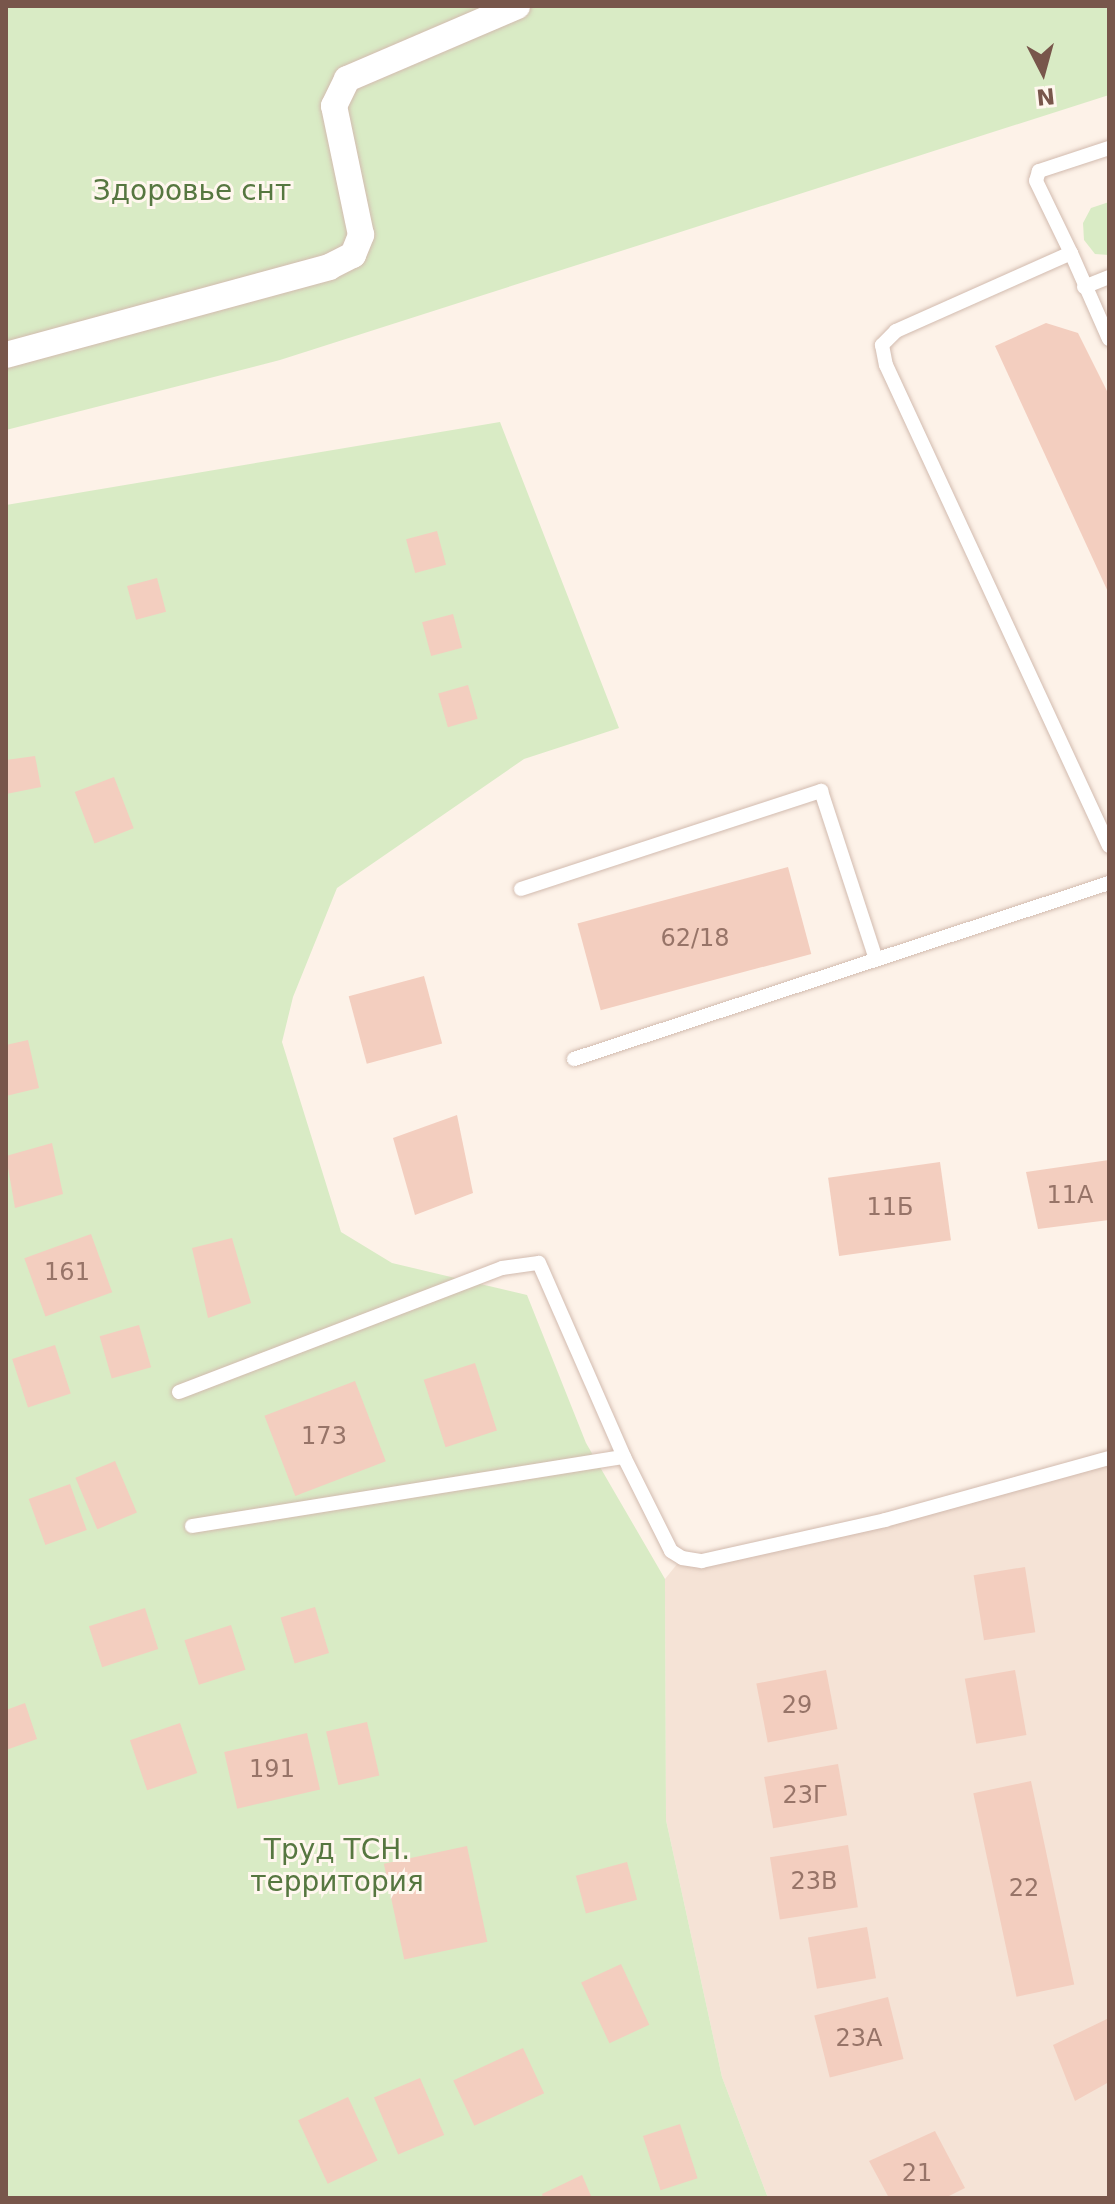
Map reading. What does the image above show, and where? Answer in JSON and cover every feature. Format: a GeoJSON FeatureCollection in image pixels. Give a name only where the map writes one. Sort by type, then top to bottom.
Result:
{"type":"FeatureCollection","features":[{"type":"Feature","properties":{"kind":"street"},"geometry":{"type":"LineString","coordinates":[[6,355],[329,267],[353,255],[361,235],[334,106],[347,79],[517,6]]}},
{"type":"Feature","properties":{"kind":"lane"},"geometry":{"type":"LineString","coordinates":[[1109,148],[1039,171],[1036,181],[1109,339]]}},
{"type":"Feature","properties":{"kind":"lane"},"geometry":{"type":"LineString","coordinates":[[1071,253],[896,331],[882,345],[886,365],[1109,846]]}},
{"type":"Feature","properties":{"kind":"lane"},"geometry":{"type":"LineString","coordinates":[[1084,287],[1109,277]]}},
{"type":"Feature","properties":{"kind":"lane"},"geometry":{"type":"LineString","coordinates":[[521,889],[821,791],[876,959]]}},
{"type":"Feature","properties":{"kind":"lane"},"geometry":{"type":"LineString","coordinates":[[574,1059],[1109,883]]}},
{"type":"Feature","properties":{"kind":"lane"},"geometry":{"type":"LineString","coordinates":[[179,1392],[502,1268],[539,1263],[624,1457],[671,1551],[702,1561],[885,1520],[1109,1458]]}},
{"type":"Feature","properties":{"kind":"lane"},"geometry":{"type":"LineString","coordinates":[[192,1526],[624,1457]]}},
{"type":"Feature","properties":{"kind":"shaded area"},"geometry":{"type":"Polygon","coordinates":[[[1109,1458],[1109,2198],[768,2198],[722,2077],[666,1820],[665,1579],[682,1558],[702,1561],[1109,1458]]]}},
{"type":"Feature","properties":{"kind":"green space","name":"Здоровье снт"},"geometry":{"type":"Polygon","coordinates":[[[6,6],[1109,6],[1109,95],[280,360],[6,430],[6,6]]]}},
{"type":"Feature","properties":{"kind":"green space"},"geometry":{"type":"Polygon","coordinates":[[[1109,202],[1109,255],[1095,254],[1084,240],[1083,223],[1091,208],[1109,202]]]}},
{"type":"Feature","properties":{"kind":"green space","name":"Труд ТСН. территория"},"geometry":{"type":"Polygon","coordinates":[[[500,422],[619,728],[524,759],[337,888],[293,997],[282,1042],[341,1232],[392,1263],[527,1295],[586,1443],[665,1579],[666,1820],[722,2077],[768,2198],[6,2198],[6,505],[500,422]]]}},
{"type":"Feature","properties":{"kind":"building"},"geometry":{"type":"Polygon","coordinates":[[[1046,323],[1078,333],[1109,395],[1109,594],[995,346],[1046,323]]]}},
{"type":"Feature","properties":{"kind":"building"},"geometry":{"type":"Polygon","coordinates":[[[437,531],[446,565],[415,573],[406,539],[437,531]]]}},
{"type":"Feature","properties":{"kind":"building"},"geometry":{"type":"Polygon","coordinates":[[[157,578],[166,612],[136,620],[127,586],[157,578]]]}},
{"type":"Feature","properties":{"kind":"building"},"geometry":{"type":"Polygon","coordinates":[[[453,614],[462,648],[431,656],[422,622],[453,614]]]}},
{"type":"Feature","properties":{"kind":"building"},"geometry":{"type":"Polygon","coordinates":[[[468,685],[478,719],[448,727],[438,694],[468,685]]]}},
{"type":"Feature","properties":{"kind":"building"},"geometry":{"type":"Polygon","coordinates":[[[35,756],[41,787],[6,794],[6,760],[35,756]]]}},
{"type":"Feature","properties":{"kind":"building"},"geometry":{"type":"Polygon","coordinates":[[[114,777],[134,828],[94,843],[75,792],[114,777]]]}},
{"type":"Feature","properties":{"kind":"building"},"geometry":{"type":"Polygon","coordinates":[[[788,867],[811,954],[601,1010],[577,923],[788,867]]]}},
{"type":"Feature","properties":{"kind":"building"},"geometry":{"type":"Polygon","coordinates":[[[424,976],[442,1044],[367,1064],[349,996],[424,976]]]}},
{"type":"Feature","properties":{"kind":"building"},"geometry":{"type":"Polygon","coordinates":[[[28,1040],[39,1088],[6,1096],[6,1045],[28,1040]]]}},
{"type":"Feature","properties":{"kind":"building"},"geometry":{"type":"Polygon","coordinates":[[[457,1115],[473,1193],[415,1215],[393,1138],[457,1115]]]}},
{"type":"Feature","properties":{"kind":"building"},"geometry":{"type":"Polygon","coordinates":[[[52,1143],[63,1194],[15,1208],[6,1156],[52,1143]]]}},
{"type":"Feature","properties":{"kind":"building"},"geometry":{"type":"Polygon","coordinates":[[[1109,1160],[1109,1220],[1038,1229],[1026,1172],[1109,1160]]]}},
{"type":"Feature","properties":{"kind":"building"},"geometry":{"type":"Polygon","coordinates":[[[940,1162],[951,1240],[839,1256],[828,1178],[940,1162]]]}},
{"type":"Feature","properties":{"kind":"building"},"geometry":{"type":"Polygon","coordinates":[[[91,1234],[112,1292],[45,1317],[24,1258],[91,1234]]]}},
{"type":"Feature","properties":{"kind":"building"},"geometry":{"type":"Polygon","coordinates":[[[232,1238],[251,1303],[208,1318],[192,1248],[232,1238]]]}},
{"type":"Feature","properties":{"kind":"building"},"geometry":{"type":"Polygon","coordinates":[[[139,1325],[151,1367],[112,1379],[100,1336],[139,1325]]]}},
{"type":"Feature","properties":{"kind":"building"},"geometry":{"type":"Polygon","coordinates":[[[55,1345],[71,1394],[28,1407],[12,1359],[55,1345]]]}},
{"type":"Feature","properties":{"kind":"building"},"geometry":{"type":"Polygon","coordinates":[[[475,1363],[497,1431],[446,1447],[424,1380],[475,1363]]]}},
{"type":"Feature","properties":{"kind":"building"},"geometry":{"type":"Polygon","coordinates":[[[355,1381],[386,1461],[295,1496],[264,1416],[355,1381]]]}},
{"type":"Feature","properties":{"kind":"building"},"geometry":{"type":"Polygon","coordinates":[[[115,1461],[137,1513],[97,1529],[75,1478],[115,1461]]]}},
{"type":"Feature","properties":{"kind":"building"},"geometry":{"type":"Polygon","coordinates":[[[70,1484],[87,1530],[45,1545],[29,1499],[70,1484]]]}},
{"type":"Feature","properties":{"kind":"building"},"geometry":{"type":"Polygon","coordinates":[[[1025,1567],[1035,1632],[984,1640],[974,1575],[1025,1567]]]}},
{"type":"Feature","properties":{"kind":"building"},"geometry":{"type":"Polygon","coordinates":[[[315,1607],[329,1653],[295,1663],[281,1618],[315,1607]]]}},
{"type":"Feature","properties":{"kind":"building"},"geometry":{"type":"Polygon","coordinates":[[[145,1608],[158,1649],[102,1667],[89,1626],[145,1608]]]}},
{"type":"Feature","properties":{"kind":"building"},"geometry":{"type":"Polygon","coordinates":[[[231,1625],[246,1670],[199,1685],[184,1640],[231,1625]]]}},
{"type":"Feature","properties":{"kind":"building"},"geometry":{"type":"Polygon","coordinates":[[[826,1670],[837,1729],[768,1742],[756,1684],[826,1670]]]}},
{"type":"Feature","properties":{"kind":"building"},"geometry":{"type":"Polygon","coordinates":[[[1015,1670],[1026,1735],[976,1744],[965,1679],[1015,1670]]]}},
{"type":"Feature","properties":{"kind":"building"},"geometry":{"type":"Polygon","coordinates":[[[25,1703],[37,1739],[6,1750],[6,1710],[25,1703]]]}},
{"type":"Feature","properties":{"kind":"building"},"geometry":{"type":"Polygon","coordinates":[[[367,1722],[379,1776],[338,1785],[326,1731],[367,1722]]]}},
{"type":"Feature","properties":{"kind":"building"},"geometry":{"type":"Polygon","coordinates":[[[180,1723],[197,1773],[147,1790],[130,1740],[180,1723]]]}},
{"type":"Feature","properties":{"kind":"building"},"geometry":{"type":"Polygon","coordinates":[[[307,1733],[320,1790],[237,1809],[224,1752],[307,1733]]]}},
{"type":"Feature","properties":{"kind":"building"},"geometry":{"type":"Polygon","coordinates":[[[838,1764],[847,1815],[773,1828],[764,1777],[838,1764]]]}},
{"type":"Feature","properties":{"kind":"building"},"geometry":{"type":"Polygon","coordinates":[[[1031,1781],[1074,1984],[1017,1997],[973,1793],[1031,1781]]]}},
{"type":"Feature","properties":{"kind":"building"},"geometry":{"type":"Polygon","coordinates":[[[848,1845],[858,1907],[780,1920],[770,1857],[848,1845]]]}},
{"type":"Feature","properties":{"kind":"building"},"geometry":{"type":"Polygon","coordinates":[[[467,1846],[487,1942],[404,1960],[384,1864],[467,1846]]]}},
{"type":"Feature","properties":{"kind":"building"},"geometry":{"type":"Polygon","coordinates":[[[627,1862],[637,1900],[586,1913],[576,1876],[627,1862]]]}},
{"type":"Feature","properties":{"kind":"building"},"geometry":{"type":"Polygon","coordinates":[[[867,1927],[876,1978],[817,1989],[808,1937],[867,1927]]]}},
{"type":"Feature","properties":{"kind":"building"},"geometry":{"type":"Polygon","coordinates":[[[621,1964],[649,2025],[609,2043],[581,1983],[621,1964]]]}},
{"type":"Feature","properties":{"kind":"building"},"geometry":{"type":"Polygon","coordinates":[[[888,1997],[903,2059],[830,2077],[814,2015],[888,1997]]]}},
{"type":"Feature","properties":{"kind":"building"},"geometry":{"type":"Polygon","coordinates":[[[1109,2018],[1109,2082],[1075,2101],[1053,2045],[1109,2018]]]}},
{"type":"Feature","properties":{"kind":"building"},"geometry":{"type":"Polygon","coordinates":[[[523,2048],[544,2093],[474,2126],[453,2081],[523,2048]]]}},
{"type":"Feature","properties":{"kind":"building"},"geometry":{"type":"Polygon","coordinates":[[[420,2078],[444,2135],[398,2155],[374,2098],[420,2078]]]}},
{"type":"Feature","properties":{"kind":"building"},"geometry":{"type":"Polygon","coordinates":[[[348,2097],[378,2160],[328,2184],[298,2120],[348,2097]]]}},
{"type":"Feature","properties":{"kind":"building"},"geometry":{"type":"Polygon","coordinates":[[[680,2124],[698,2178],[661,2190],[643,2136],[680,2124]]]}},
{"type":"Feature","properties":{"kind":"building"},"geometry":{"type":"Polygon","coordinates":[[[935,2131],[965,2188],[945,2198],[889,2198],[869,2161],[935,2131]]]}},
{"type":"Feature","properties":{"kind":"building"},"geometry":{"type":"Polygon","coordinates":[[[582,2175],[592,2198],[543,2198],[542,2194],[582,2175]]]}}]}
